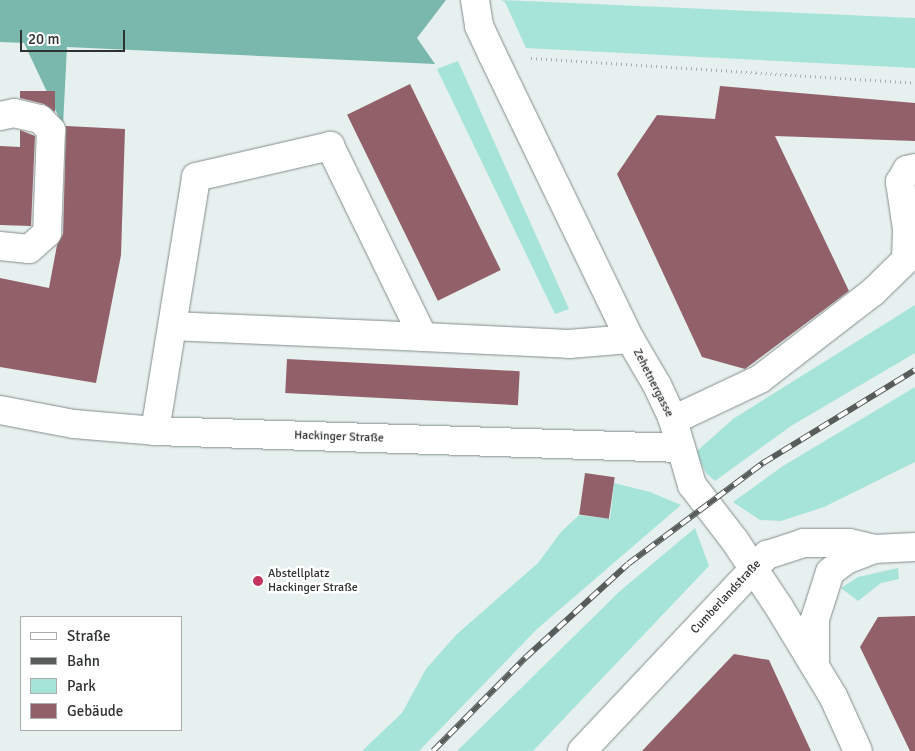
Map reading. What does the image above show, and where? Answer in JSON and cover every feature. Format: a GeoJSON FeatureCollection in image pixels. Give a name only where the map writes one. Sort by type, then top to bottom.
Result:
{"type":"FeatureCollection","features":[{"type":"Feature","properties":{"kind":"street","name":"Zehetnergasse"},"geometry":{"type":"LineString","coordinates":[[475,0],[479,26],[493,56],[630,339],[673,420],[692,485],[753,566],[815,666],[858,751]]}},
{"type":"Feature","properties":{"kind":"street"},"geometry":{"type":"LineString","coordinates":[[0,116],[14,113],[40,119],[51,130],[47,233],[29,249],[0,246]]}},
{"type":"Feature","properties":{"kind":"street"},"geometry":{"type":"LineString","coordinates":[[155,430],[159,391],[174,326],[196,177],[330,146],[423,337]]}},
{"type":"Feature","properties":{"kind":"street"},"geometry":{"type":"LineString","coordinates":[[673,420],[760,379],[873,292],[910,255],[908,229],[900,182],[908,170],[915,168]]}},
{"type":"Feature","properties":{"kind":"street"},"geometry":{"type":"LineString","coordinates":[[174,326],[569,344],[630,339]]}},
{"type":"Feature","properties":{"kind":"street","name":"Hackinger Straße"},"geometry":{"type":"LineString","coordinates":[[0,410],[74,424],[155,430],[680,448]]}},
{"type":"Feature","properties":{"kind":"street","name":"Cumberlandstraße"},"geometry":{"type":"LineString","coordinates":[[582,751],[753,566],[767,554],[803,543],[849,544],[874,549],[915,547]]}},
{"type":"Feature","properties":{"kind":"street"},"geometry":{"type":"LineString","coordinates":[[815,666],[816,619],[830,572],[846,560],[874,549]]}},
{"type":"Feature","properties":{"kind":"path"},"geometry":{"type":"LineString","coordinates":[[493,56],[915,82]]}},
{"type":"Feature","properties":{"kind":"green space"},"geometry":{"type":"Polygon","coordinates":[[[0,0],[446,0],[417,38],[435,64],[67,47],[63,126],[24,43],[0,42],[0,0]]]}},
{"type":"Feature","properties":{"kind":"green space"},"geometry":{"type":"Polygon","coordinates":[[[501,0],[915,18],[915,68],[526,48],[505,2],[501,0]]]}},
{"type":"Feature","properties":{"kind":"green space"},"geometry":{"type":"Polygon","coordinates":[[[458,61],[569,309],[555,314],[437,69],[458,61]]]}},
{"type":"Feature","properties":{"kind":"green space"},"geometry":{"type":"Polygon","coordinates":[[[915,305],[915,353],[791,426],[715,481],[706,473],[696,452],[733,419],[915,305]]]}},
{"type":"Feature","properties":{"kind":"green space"},"geometry":{"type":"Polygon","coordinates":[[[915,387],[915,462],[824,507],[781,521],[760,520],[733,502],[783,466],[915,387]]]}},
{"type":"Feature","properties":{"kind":"green space"},"geometry":{"type":"Polygon","coordinates":[[[614,483],[650,492],[681,505],[537,629],[419,751],[362,751],[402,713],[426,669],[456,635],[538,563],[561,532],[579,515],[610,519],[614,483]]]}},
{"type":"Feature","properties":{"kind":"green space"},"geometry":{"type":"Polygon","coordinates":[[[695,528],[709,566],[533,751],[457,751],[620,591],[695,528]]]}},
{"type":"Feature","properties":{"kind":"green space"},"geometry":{"type":"Polygon","coordinates":[[[898,568],[899,579],[881,583],[858,601],[841,588],[858,577],[898,568]]]}},
{"type":"Feature","properties":{"kind":"building"},"geometry":{"type":"Polygon","coordinates":[[[410,84],[501,270],[438,301],[347,115],[410,84]]]}},
{"type":"Feature","properties":{"kind":"building"},"geometry":{"type":"Polygon","coordinates":[[[720,86],[915,103],[915,141],[775,136],[849,291],[745,369],[702,357],[617,174],[657,115],[715,119],[720,86]]]}},
{"type":"Feature","properties":{"kind":"building"},"geometry":{"type":"Polygon","coordinates":[[[20,91],[55,91],[55,112],[44,104],[20,98],[20,91]]]}},
{"type":"Feature","properties":{"kind":"building"},"geometry":{"type":"Polygon","coordinates":[[[66,126],[125,129],[121,255],[96,383],[0,367],[0,278],[49,288],[57,245],[63,234],[66,126]]]}},
{"type":"Feature","properties":{"kind":"building"},"geometry":{"type":"Polygon","coordinates":[[[20,130],[35,136],[31,226],[0,225],[0,146],[20,147],[20,130]]]}},
{"type":"Feature","properties":{"kind":"building"},"geometry":{"type":"Polygon","coordinates":[[[287,359],[520,371],[518,405],[285,393],[287,359]]]}},
{"type":"Feature","properties":{"kind":"building"},"geometry":{"type":"Polygon","coordinates":[[[585,473],[615,477],[609,519],[579,515],[585,473]]]}},
{"type":"Feature","properties":{"kind":"building"},"geometry":{"type":"Polygon","coordinates":[[[915,616],[915,751],[910,751],[860,647],[878,617],[915,616]]]}},
{"type":"Feature","properties":{"kind":"building"},"geometry":{"type":"Polygon","coordinates":[[[734,654],[769,660],[811,751],[642,751],[734,654]]]}},
{"type":"Feature","properties":{"kind":"railway"},"geometry":{"type":"LineString","coordinates":[[433,751],[525,658],[628,564],[763,463],[915,370]]}},
{"type":"Feature","properties":{"kind":"place","name":"Abstellplatz Hackinger Straße"},"geometry":{"type":"Point","coordinates":[258,581]}}]}
